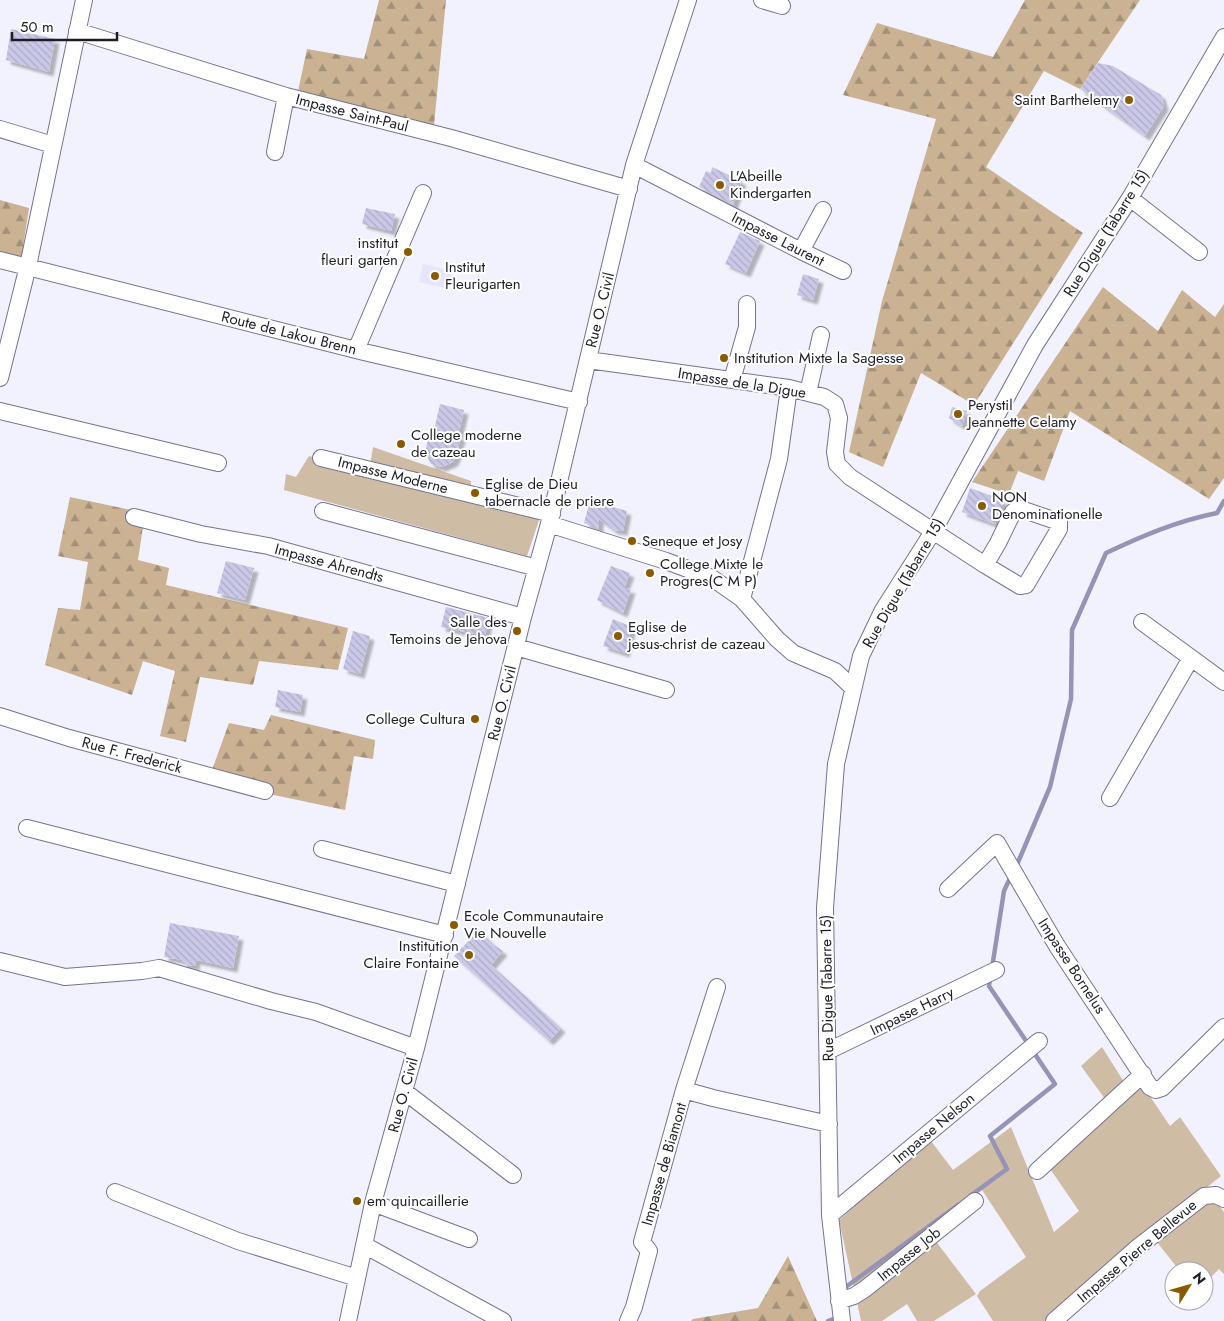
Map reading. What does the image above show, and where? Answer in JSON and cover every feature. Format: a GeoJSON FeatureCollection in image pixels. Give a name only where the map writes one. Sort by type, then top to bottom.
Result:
{"type":"FeatureCollection","features":[{"type":"Feature","properties":{"kind":"street"},"geometry":{"type":"LineString","coordinates":[[0,378],[28,266],[84,0]]}},
{"type":"Feature","properties":{"kind":"street","name":"Rue O. Civil"},"geometry":{"type":"LineString","coordinates":[[348,1321],[373,1203],[416,1048],[523,617],[550,519],[634,165],[688,0]]}},
{"type":"Feature","properties":{"kind":"street"},"geometry":{"type":"LineString","coordinates":[[762,0],[782,6]]}},
{"type":"Feature","properties":{"kind":"street","name":"Impasse Saint-Paul"},"geometry":{"type":"LineString","coordinates":[[77,31],[286,96],[451,138],[629,189]]}},
{"type":"Feature","properties":{"kind":"street","name":"Rue Digue (Tabarre 15)"},"geometry":{"type":"LineString","coordinates":[[842,1321],[830,1215],[826,898],[836,764],[861,656],[883,610],[934,530],[1034,345],[1130,198],[1224,38]]}},
{"type":"Feature","properties":{"kind":"street"},"geometry":{"type":"LineString","coordinates":[[275,152],[286,96]]}},
{"type":"Feature","properties":{"kind":"street"},"geometry":{"type":"LineString","coordinates":[[0,129],[53,145]]}},
{"type":"Feature","properties":{"kind":"street","name":"Impasse Laurent"},"geometry":{"type":"LineString","coordinates":[[634,165],[843,271]]}},
{"type":"Feature","properties":{"kind":"street"},"geometry":{"type":"LineString","coordinates":[[356,350],[423,193]]}},
{"type":"Feature","properties":{"kind":"street"},"geometry":{"type":"LineString","coordinates":[[1130,198],[1199,252]]}},
{"type":"Feature","properties":{"kind":"street"},"geometry":{"type":"LineString","coordinates":[[801,251],[823,210]]}},
{"type":"Feature","properties":{"kind":"street","name":"Route de Lakou Brenn"},"geometry":{"type":"LineString","coordinates":[[0,260],[356,350],[579,402]]}},
{"type":"Feature","properties":{"kind":"street"},"geometry":{"type":"LineString","coordinates":[[732,380],[747,327],[747,304]]}},
{"type":"Feature","properties":{"kind":"street"},"geometry":{"type":"LineString","coordinates":[[808,393],[821,335]]}},
{"type":"Feature","properties":{"kind":"street","name":"Impasse de la Digue"},"geometry":{"type":"LineString","coordinates":[[588,360],[789,388],[824,397],[835,404],[839,418],[835,452],[837,464],[850,477],[934,530]]}},
{"type":"Feature","properties":{"kind":"street"},"geometry":{"type":"LineString","coordinates":[[742,599],[779,459],[789,388]]}},
{"type":"Feature","properties":{"kind":"street"},"geometry":{"type":"LineString","coordinates":[[0,411],[218,463]]}},
{"type":"Feature","properties":{"kind":"street","name":"Impasse Moderne"},"geometry":{"type":"LineString","coordinates":[[321,458],[550,519],[712,578],[742,599],[778,639],[793,652],[835,671],[853,688]]}},
{"type":"Feature","properties":{"kind":"street"},"geometry":{"type":"LineString","coordinates":[[934,530],[985,565],[1020,586],[1026,585],[1059,529],[1059,522],[1018,508],[1016,509],[985,565]]}},
{"type":"Feature","properties":{"kind":"street"},"geometry":{"type":"LineString","coordinates":[[323,510],[537,568]]}},
{"type":"Feature","properties":{"kind":"street","name":"Impasse Ahrendts"},"geometry":{"type":"LineString","coordinates":[[134,517],[202,534],[268,546],[523,617]]}},
{"type":"Feature","properties":{"kind":"street"},"geometry":{"type":"LineString","coordinates":[[1142,622],[1224,682]]}},
{"type":"Feature","properties":{"kind":"street"},"geometry":{"type":"LineString","coordinates":[[516,647],[666,690]]}},
{"type":"Feature","properties":{"kind":"street"},"geometry":{"type":"LineString","coordinates":[[1110,798],[1192,658]]}},
{"type":"Feature","properties":{"kind":"street","name":"Rue F. Frederick"},"geometry":{"type":"LineString","coordinates":[[0,716],[69,738],[265,791]]}},
{"type":"Feature","properties":{"kind":"street"},"geometry":{"type":"LineString","coordinates":[[27,828],[445,935]]}},
{"type":"Feature","properties":{"kind":"street","name":"Impasse Bornelus"},"geometry":{"type":"LineString","coordinates":[[948,889],[997,843],[1057,946],[1147,1080]]}},
{"type":"Feature","properties":{"kind":"street"},"geometry":{"type":"LineString","coordinates":[[322,849],[457,884]]}},
{"type":"Feature","properties":{"kind":"street"},"geometry":{"type":"LineString","coordinates":[[0,961],[65,977],[158,968],[316,1012],[416,1048]]}},
{"type":"Feature","properties":{"kind":"street","name":"Impasse Harry"},"geometry":{"type":"LineString","coordinates":[[828,1051],[996,970]]}},
{"type":"Feature","properties":{"kind":"street"},"geometry":{"type":"LineString","coordinates":[[684,1090],[718,987]]}},
{"type":"Feature","properties":{"kind":"street"},"geometry":{"type":"LineString","coordinates":[[1037,1171],[1147,1080],[1156,1090],[1162,1088],[1224,1027]]}},
{"type":"Feature","properties":{"kind":"street","name":"Impasse Nelson"},"geometry":{"type":"LineString","coordinates":[[830,1215],[1039,1041]]}},
{"type":"Feature","properties":{"kind":"street","name":"Impasse de Biamont"},"geometry":{"type":"LineString","coordinates":[[628,1321],[634,1307],[649,1252],[642,1242],[684,1090],[829,1124]]}},
{"type":"Feature","properties":{"kind":"street"},"geometry":{"type":"LineString","coordinates":[[404,1092],[513,1175]]}},
{"type":"Feature","properties":{"kind":"street"},"geometry":{"type":"LineString","coordinates":[[115,1192],[238,1241],[357,1278]]}},
{"type":"Feature","properties":{"kind":"street","name":"Impasse Pierre Bellevue"},"geometry":{"type":"LineString","coordinates":[[1054,1321],[1138,1248],[1204,1196],[1216,1195],[1224,1199]]}},
{"type":"Feature","properties":{"kind":"street","name":"Impasse Job"},"geometry":{"type":"LineString","coordinates":[[839,1295],[854,1296],[865,1289],[975,1201]]}},
{"type":"Feature","properties":{"kind":"street"},"geometry":{"type":"LineString","coordinates":[[373,1203],[469,1239]]}},
{"type":"Feature","properties":{"kind":"street"},"geometry":{"type":"LineString","coordinates":[[364,1245],[503,1321]]}},
{"type":"Feature","properties":{"kind":"shaded area","name":"Institut Fleurigarten"},"geometry":{"type":"Polygon","coordinates":[[[423,264],[452,271],[448,289],[419,282],[423,264]]]}},
{"type":"Feature","properties":{"kind":"shaded area"},"geometry":{"type":"Polygon","coordinates":[[[373,447],[471,481],[471,491],[541,514],[527,556],[284,490],[286,474],[296,477],[309,456],[369,473],[373,447]]]}},
{"type":"Feature","properties":{"kind":"shaded area"},"geometry":{"type":"Polygon","coordinates":[[[1102,1047],[1131,1093],[1141,1083],[1170,1126],[1180,1117],[1221,1176],[1132,1247],[1047,1321],[993,1321],[977,1296],[980,1291],[1026,1257],[982,1190],[928,1231],[976,1294],[934,1321],[917,1321],[907,1304],[882,1321],[861,1321],[839,1220],[928,1137],[953,1170],[1011,1127],[1054,1232],[1079,1211],[1044,1160],[1108,1103],[1081,1066],[1102,1047]]]}},
{"type":"Feature","properties":{"kind":"shaded area"},"geometry":{"type":"Polygon","coordinates":[[[1206,1198],[1215,1200],[1224,1212],[1224,1274],[1219,1269],[1214,1274],[1214,1261],[1172,1261],[1156,1241],[1206,1198]]]}},
{"type":"Feature","properties":{"kind":"green space"},"geometry":{"type":"Polygon","coordinates":[[[379,0],[446,0],[434,125],[297,96],[307,49],[364,59],[379,0]]]}},
{"type":"Feature","properties":{"kind":"green space"},"geometry":{"type":"Polygon","coordinates":[[[1025,0],[1140,0],[1080,89],[1044,71],[986,167],[1083,233],[974,405],[921,373],[883,467],[849,452],[882,301],[936,119],[843,95],[877,23],[993,57],[1025,0]]]}},
{"type":"Feature","properties":{"kind":"green space"},"geometry":{"type":"Polygon","coordinates":[[[0,200],[29,208],[21,260],[0,255],[0,200]]]}},
{"type":"Feature","properties":{"kind":"green space"},"geometry":{"type":"Polygon","coordinates":[[[1103,287],[1158,331],[1182,290],[1215,317],[1224,304],[1224,478],[1209,499],[1070,411],[1044,481],[1018,471],[1009,494],[972,482],[1103,287]]]}},
{"type":"Feature","properties":{"kind":"green space"},"geometry":{"type":"Polygon","coordinates":[[[70,497],[145,513],[138,560],[169,568],[166,585],[348,628],[338,670],[259,661],[253,685],[200,677],[186,742],[160,736],[175,671],[143,661],[132,695],[45,665],[58,608],[80,610],[88,562],[58,556],[70,497]]]}},
{"type":"Feature","properties":{"kind":"green space"},"geometry":{"type":"Polygon","coordinates":[[[271,715],[375,740],[373,759],[354,756],[345,810],[208,781],[229,723],[264,730],[271,715]]]}},
{"type":"Feature","properties":{"kind":"green space"},"geometry":{"type":"Polygon","coordinates":[[[788,1256],[817,1321],[691,1321],[693,1319],[758,1308],[788,1256]]]}},
{"type":"Feature","properties":{"kind":"building"},"geometry":{"type":"Polygon","coordinates":[[[11,29],[55,39],[49,72],[6,60],[11,29]]]}},
{"type":"Feature","properties":{"kind":"building","name":"Saint Barthelemy"},"geometry":{"type":"Polygon","coordinates":[[[1098,63],[1113,66],[1161,95],[1164,106],[1145,136],[1080,89],[1098,63]]]}},
{"type":"Feature","properties":{"kind":"building","name":"L'Abeille Kindergarten"},"geometry":{"type":"Polygon","coordinates":[[[712,167],[742,181],[733,205],[699,187],[706,171],[711,173],[712,167]]]}},
{"type":"Feature","properties":{"kind":"building"},"geometry":{"type":"Polygon","coordinates":[[[366,208],[395,214],[391,231],[362,224],[366,208]]]}},
{"type":"Feature","properties":{"kind":"building"},"geometry":{"type":"Polygon","coordinates":[[[740,232],[760,241],[746,273],[725,264],[740,232]]]}},
{"type":"Feature","properties":{"kind":"building"},"geometry":{"type":"Polygon","coordinates":[[[803,274],[819,279],[813,300],[797,295],[803,274]]]}},
{"type":"Feature","properties":{"kind":"building"},"geometry":{"type":"Polygon","coordinates":[[[440,404],[464,410],[458,436],[461,437],[456,457],[453,462],[442,467],[431,464],[425,453],[430,430],[434,430],[440,404]]]}},
{"type":"Feature","properties":{"kind":"building","name":"Perystil Jeannette Celamy"},"geometry":{"type":"Polygon","coordinates":[[[952,407],[967,411],[962,426],[949,418],[952,407]]]}},
{"type":"Feature","properties":{"kind":"building","name":"NON Denominationelle"},"geometry":{"type":"Polygon","coordinates":[[[970,488],[1003,500],[995,524],[962,512],[970,488]]]}},
{"type":"Feature","properties":{"kind":"building"},"geometry":{"type":"Polygon","coordinates":[[[590,500],[627,511],[623,531],[614,530],[599,519],[599,529],[584,523],[590,500]]]}},
{"type":"Feature","properties":{"kind":"building"},"geometry":{"type":"Polygon","coordinates":[[[226,561],[254,568],[245,600],[217,593],[226,561]]]}},
{"type":"Feature","properties":{"kind":"building"},"geometry":{"type":"Polygon","coordinates":[[[611,566],[630,573],[624,588],[631,589],[623,613],[597,600],[611,566]]]}},
{"type":"Feature","properties":{"kind":"building"},"geometry":{"type":"Polygon","coordinates":[[[446,607],[489,618],[485,636],[441,627],[446,607]]]}},
{"type":"Feature","properties":{"kind":"building","name":"Eglise de jesus-christ de cazeau"},"geometry":{"type":"Polygon","coordinates":[[[613,619],[632,627],[625,653],[603,646],[613,619]]]}},
{"type":"Feature","properties":{"kind":"building"},"geometry":{"type":"Polygon","coordinates":[[[353,631],[370,636],[360,674],[343,669],[353,631]]]}},
{"type":"Feature","properties":{"kind":"building"},"geometry":{"type":"Polygon","coordinates":[[[278,690],[303,695],[300,712],[275,707],[278,690]]]}},
{"type":"Feature","properties":{"kind":"building"},"geometry":{"type":"Polygon","coordinates":[[[170,923],[239,936],[233,968],[196,960],[195,966],[182,964],[183,960],[164,957],[170,923]]]}},
{"type":"Feature","properties":{"kind":"building","name":"Institution Claire Fontaine"},"geometry":{"type":"Polygon","coordinates":[[[479,930],[503,951],[491,965],[561,1028],[549,1041],[454,956],[479,930]]]}},
{"type":"Feature","properties":{"kind":"waterway"},"geometry":{"type":"LineString","coordinates":[[1016,867],[1050,787],[1071,699],[1072,630],[1106,553],[1160,530],[1188,520],[1217,513],[1224,501]]}},
{"type":"Feature","properties":{"kind":"waterway"},"geometry":{"type":"LineString","coordinates":[[992,968],[1004,891],[1011,876]]}},
{"type":"Feature","properties":{"kind":"waterway"},"geometry":{"type":"LineString","coordinates":[[970,1196],[1007,1169],[990,1136],[1055,1084],[989,986],[990,978]]}},
{"type":"Feature","properties":{"kind":"waterway"},"geometry":{"type":"LineString","coordinates":[[843,1289],[958,1205]]}},
{"type":"Feature","properties":{"kind":"waterway"},"geometry":{"type":"LineString","coordinates":[[828,1321],[836,1318],[836,1315]]}},
{"type":"Feature","properties":{"kind":"place","name":"Saint Barthelemy"},"geometry":{"type":"Point","coordinates":[1129,100]}},
{"type":"Feature","properties":{"kind":"place","name":"L'Abeille Kindergarten"},"geometry":{"type":"Point","coordinates":[720,185]}},
{"type":"Feature","properties":{"kind":"place","name":"institut fleuri garten"},"geometry":{"type":"Point","coordinates":[408,252]}},
{"type":"Feature","properties":{"kind":"place","name":"Institut Fleurigarten"},"geometry":{"type":"Point","coordinates":[435,276]}},
{"type":"Feature","properties":{"kind":"place","name":"Institution Mixte la Sagesse"},"geometry":{"type":"Point","coordinates":[724,358]}},
{"type":"Feature","properties":{"kind":"place","name":"Perystil Jeannette Celamy"},"geometry":{"type":"Point","coordinates":[958,414]}},
{"type":"Feature","properties":{"kind":"place","name":"College moderne de cazeau"},"geometry":{"type":"Point","coordinates":[401,444]}},
{"type":"Feature","properties":{"kind":"place","name":"Eglise de Dieu tabernacle de priere"},"geometry":{"type":"Point","coordinates":[475,493]}},
{"type":"Feature","properties":{"kind":"place","name":"NON Denominationelle"},"geometry":{"type":"Point","coordinates":[982,506]}},
{"type":"Feature","properties":{"kind":"place","name":"Seneque et Josy"},"geometry":{"type":"Point","coordinates":[632,541]}},
{"type":"Feature","properties":{"kind":"place","name":"College Mixte le Progres(C M P)"},"geometry":{"type":"Point","coordinates":[650,573]}},
{"type":"Feature","properties":{"kind":"place","name":"Salle des Temoins de Jehova"},"geometry":{"type":"Point","coordinates":[517,631]}},
{"type":"Feature","properties":{"kind":"place","name":"Eglise de jesus-christ de cazeau"},"geometry":{"type":"Point","coordinates":[618,636]}},
{"type":"Feature","properties":{"kind":"place","name":"College Cultura"},"geometry":{"type":"Point","coordinates":[475,719]}},
{"type":"Feature","properties":{"kind":"place","name":"Ecole Communautaire Vie Nouvelle"},"geometry":{"type":"Point","coordinates":[454,925]}},
{"type":"Feature","properties":{"kind":"place","name":"Institution Claire Fontaine"},"geometry":{"type":"Point","coordinates":[469,955]}},
{"type":"Feature","properties":{"kind":"place","name":"em quincaillerie"},"geometry":{"type":"Point","coordinates":[357,1201]}}]}
